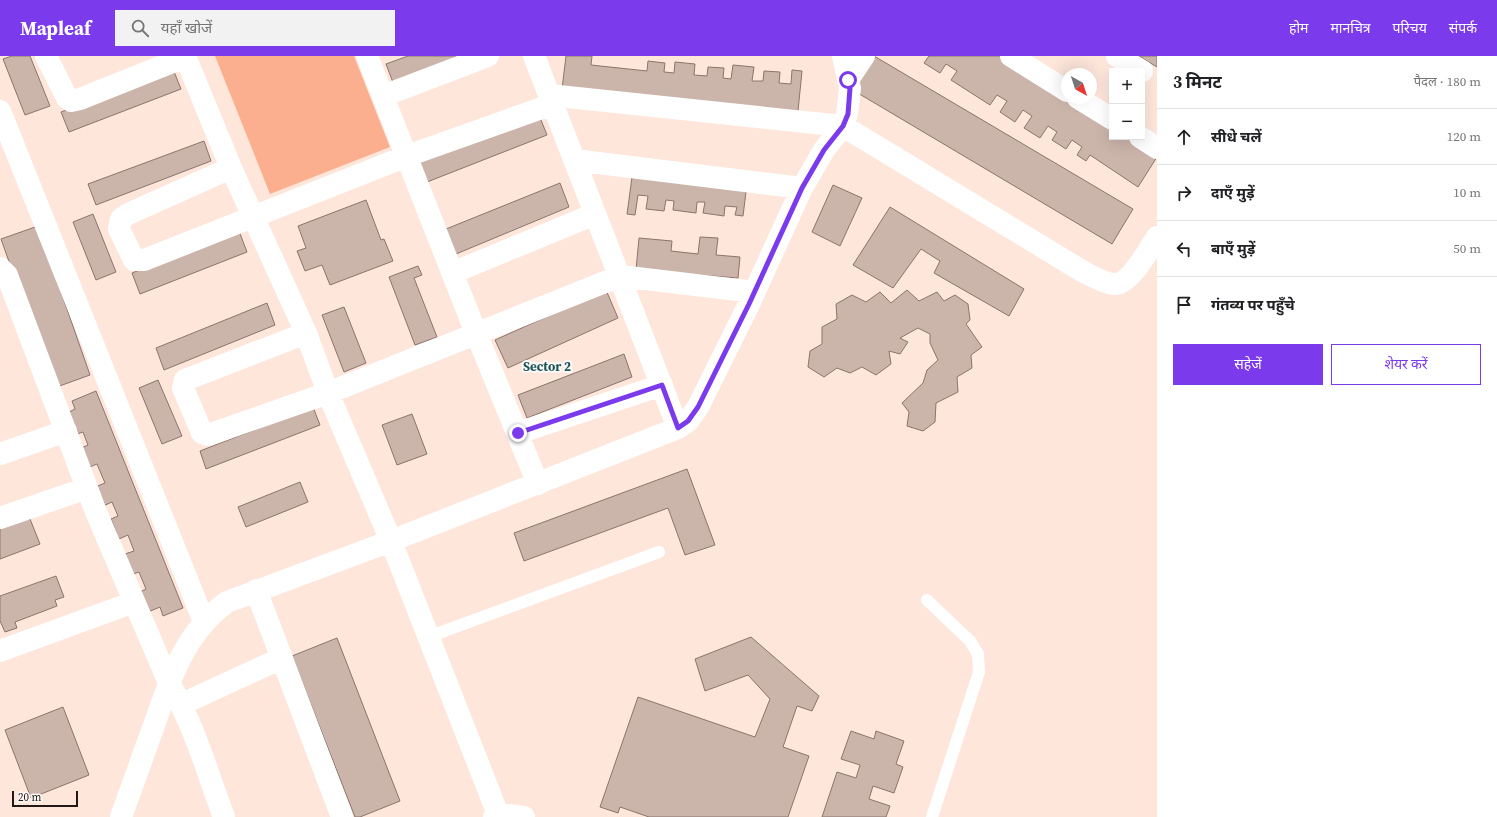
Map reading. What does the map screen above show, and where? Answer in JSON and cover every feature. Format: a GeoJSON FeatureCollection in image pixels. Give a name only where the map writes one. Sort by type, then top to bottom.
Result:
{"type":"FeatureCollection","features":[{"type":"Feature","properties":{"kind":"street"},"geometry":{"type":"LineString","coordinates":[[46,56],[67,98],[70,101],[80,99],[185,57],[253,216],[306,333],[328,393],[391,541],[497,817],[511,815],[524,817]]}},
{"type":"Feature","properties":{"kind":"street"},"geometry":{"type":"LineString","coordinates":[[367,56],[452,273],[538,484]]}},
{"type":"Feature","properties":{"kind":"street"},"geometry":{"type":"LineString","coordinates":[[383,96],[488,56]]}},
{"type":"Feature","properties":{"kind":"street"},"geometry":{"type":"LineString","coordinates":[[534,56],[678,428]]}},
{"type":"Feature","properties":{"kind":"street"},"geometry":{"type":"LineString","coordinates":[[121,817],[169,683],[182,654],[204,622],[227,602],[538,484],[678,428],[688,421],[698,407],[755,292],[802,188],[824,150],[843,126],[848,114],[850,88],[843,56]]}},
{"type":"Feature","properties":{"kind":"street"},"geometry":{"type":"LineString","coordinates":[[848,80],[864,56]]}},
{"type":"Feature","properties":{"kind":"street"},"geometry":{"type":"LineString","coordinates":[[1011,56],[1061,87]]}},
{"type":"Feature","properties":{"kind":"street"},"geometry":{"type":"LineString","coordinates":[[1117,56],[1137,68]]}},
{"type":"Feature","properties":{"kind":"street"},"geometry":{"type":"LineString","coordinates":[[1145,73],[1157,80]]}},
{"type":"Feature","properties":{"kind":"street"},"geometry":{"type":"LineString","coordinates":[[232,168],[128,214],[121,219],[118,224],[119,229],[133,258],[140,261],[551,99],[843,126],[1082,271],[1106,283],[1116,285],[1129,278],[1157,237]]}},
{"type":"Feature","properties":{"kind":"street"},"geometry":{"type":"LineString","coordinates":[[1087,104],[1109,118]]}},
{"type":"Feature","properties":{"kind":"street"},"geometry":{"type":"LineString","coordinates":[[0,111],[204,622]]}},
{"type":"Feature","properties":{"kind":"street"},"geometry":{"type":"LineString","coordinates":[[1145,140],[1157,148]]}},
{"type":"Feature","properties":{"kind":"street"},"geometry":{"type":"LineString","coordinates":[[574,160],[802,188]]}},
{"type":"Feature","properties":{"kind":"street"},"geometry":{"type":"LineString","coordinates":[[452,273],[595,214]]}},
{"type":"Feature","properties":{"kind":"street"},"geometry":{"type":"LineString","coordinates":[[0,268],[7,275],[87,488],[169,683],[182,704],[224,817]]}},
{"type":"Feature","properties":{"kind":"street"},"geometry":{"type":"LineString","coordinates":[[306,333],[187,379],[183,382],[199,429],[204,434],[208,435],[328,393],[620,276],[755,292]]}},
{"type":"Feature","properties":{"kind":"street"},"geometry":{"type":"LineString","coordinates":[[518,433],[662,385]]}},
{"type":"Feature","properties":{"kind":"street"},"geometry":{"type":"LineString","coordinates":[[0,454],[66,431]]}},
{"type":"Feature","properties":{"kind":"street"},"geometry":{"type":"LineString","coordinates":[[0,518],[87,488]]}},
{"type":"Feature","properties":{"kind":"street"},"geometry":{"type":"LineString","coordinates":[[256,590],[342,817]]}},
{"type":"Feature","properties":{"kind":"street"},"geometry":{"type":"LineString","coordinates":[[0,651],[134,602]]}},
{"type":"Feature","properties":{"kind":"street"},"geometry":{"type":"LineString","coordinates":[[182,704],[282,658]]}},
{"type":"Feature","properties":{"kind":"lane"},"geometry":{"type":"LineString","coordinates":[[428,637],[659,552]]}},
{"type":"Feature","properties":{"kind":"lane"},"geometry":{"type":"LineString","coordinates":[[927,600],[970,640],[974,646],[979,664],[972,697],[932,817]]}},
{"type":"Feature","properties":{"kind":"shaded area"},"geometry":{"type":"Polygon","coordinates":[[[215,56],[354,56],[390,147],[270,194],[215,56]]]}},
{"type":"Feature","properties":{"kind":"building"},"geometry":{"type":"Polygon","coordinates":[[[12,56],[30,56],[50,106],[25,115],[3,59],[12,56]]]}},
{"type":"Feature","properties":{"kind":"building"},"geometry":{"type":"Polygon","coordinates":[[[408,56],[471,56],[394,85],[386,64],[408,56]]]}},
{"type":"Feature","properties":{"kind":"building"},"geometry":{"type":"Polygon","coordinates":[[[566,56],[592,56],[591,65],[647,71],[648,61],[665,63],[664,72],[674,73],[675,62],[695,64],[694,75],[707,76],[708,67],[724,68],[723,78],[731,79],[733,65],[754,67],[752,81],[763,81],[764,71],[780,72],[779,83],[791,84],[792,70],[802,71],[798,111],[562,89],[566,56]]]}},
{"type":"Feature","properties":{"kind":"building"},"geometry":{"type":"Polygon","coordinates":[[[874,56],[1133,209],[1112,244],[851,89],[874,56]]]}},
{"type":"Feature","properties":{"kind":"building"},"geometry":{"type":"Polygon","coordinates":[[[929,56],[1007,56],[1061,91],[1061,104],[1081,104],[1109,122],[1109,140],[1137,140],[1157,157],[1138,187],[1090,155],[1086,161],[1077,155],[1082,147],[1072,140],[1066,149],[1052,140],[1057,132],[1048,126],[1040,138],[1024,128],[1032,116],[1023,110],[1015,122],[1000,112],[1007,101],[997,95],[990,105],[951,80],[957,71],[946,64],[940,73],[924,63],[929,56]]]}},
{"type":"Feature","properties":{"kind":"building"},"geometry":{"type":"Polygon","coordinates":[[[1139,56],[1157,56],[1157,67],[1139,56]]]}},
{"type":"Feature","properties":{"kind":"building"},"geometry":{"type":"Polygon","coordinates":[[[173,69],[181,89],[69,132],[61,112],[173,69]]]}},
{"type":"Feature","properties":{"kind":"building"},"geometry":{"type":"Polygon","coordinates":[[[539,115],[547,135],[427,182],[419,162],[539,115]]]}},
{"type":"Feature","properties":{"kind":"building"},"geometry":{"type":"Polygon","coordinates":[[[204,141],[211,161],[96,205],[88,184],[204,141]]]}},
{"type":"Feature","properties":{"kind":"building"},"geometry":{"type":"Polygon","coordinates":[[[633,170],[747,184],[743,216],[735,215],[737,207],[725,206],[724,216],[703,213],[705,202],[697,202],[696,213],[673,210],[674,201],[666,200],[664,211],[646,209],[648,196],[638,195],[635,215],[627,214],[633,170]]]}},
{"type":"Feature","properties":{"kind":"building"},"geometry":{"type":"Polygon","coordinates":[[[560,183],[569,207],[456,254],[446,229],[560,183]]]}},
{"type":"Feature","properties":{"kind":"building"},"geometry":{"type":"Polygon","coordinates":[[[833,185],[862,198],[840,246],[812,232],[833,185]]]}},
{"type":"Feature","properties":{"kind":"building"},"geometry":{"type":"Polygon","coordinates":[[[366,200],[381,240],[384,239],[393,261],[330,285],[322,265],[305,271],[297,251],[306,248],[298,226],[366,200]]]}},
{"type":"Feature","properties":{"kind":"building"},"geometry":{"type":"Polygon","coordinates":[[[890,207],[1024,289],[1009,316],[934,273],[940,261],[921,249],[893,288],[853,265],[890,207]]]}},
{"type":"Feature","properties":{"kind":"building"},"geometry":{"type":"Polygon","coordinates":[[[93,214],[116,272],[96,280],[73,222],[93,214]]]}},
{"type":"Feature","properties":{"kind":"building"},"geometry":{"type":"Polygon","coordinates":[[[38,226],[90,375],[54,388],[1,239],[38,226]]]}},
{"type":"Feature","properties":{"kind":"building"},"geometry":{"type":"Polygon","coordinates":[[[239,231],[247,252],[140,294],[132,273],[239,231]]]}},
{"type":"Feature","properties":{"kind":"building"},"geometry":{"type":"Polygon","coordinates":[[[700,237],[718,238],[716,255],[740,257],[738,278],[636,270],[639,238],[672,241],[671,251],[698,254],[700,237]]]}},
{"type":"Feature","properties":{"kind":"building"},"geometry":{"type":"Polygon","coordinates":[[[418,266],[422,275],[414,278],[437,337],[415,345],[389,277],[418,266]]]}},
{"type":"Feature","properties":{"kind":"building"},"geometry":{"type":"Polygon","coordinates":[[[606,290],[618,318],[508,368],[495,340],[606,290]]]}},
{"type":"Feature","properties":{"kind":"building"},"geometry":{"type":"Polygon","coordinates":[[[907,290],[919,301],[937,292],[944,301],[955,295],[968,304],[970,320],[966,324],[982,347],[971,355],[972,368],[957,377],[958,392],[936,403],[935,422],[923,431],[907,426],[909,412],[902,403],[923,383],[927,370],[938,360],[930,343],[930,334],[918,328],[900,338],[908,342],[900,354],[889,351],[891,364],[876,375],[862,367],[850,373],[837,368],[824,377],[808,367],[810,351],[822,344],[822,327],[837,319],[836,304],[852,295],[866,302],[880,292],[891,303],[907,290]]]}},
{"type":"Feature","properties":{"kind":"building"},"geometry":{"type":"Polygon","coordinates":[[[267,303],[275,325],[164,370],[156,348],[267,303]]]}},
{"type":"Feature","properties":{"kind":"building"},"geometry":{"type":"Polygon","coordinates":[[[344,307],[366,363],[344,372],[322,315],[344,307]]]}},
{"type":"Feature","properties":{"kind":"building"},"geometry":{"type":"Polygon","coordinates":[[[624,354],[632,377],[527,418],[518,395],[624,354]]]}},
{"type":"Feature","properties":{"kind":"building"},"geometry":{"type":"Polygon","coordinates":[[[158,380],[182,436],[162,444],[139,388],[158,380]]]}},
{"type":"Feature","properties":{"kind":"building"},"geometry":{"type":"Polygon","coordinates":[[[96,391],[183,608],[163,616],[160,607],[148,612],[140,592],[146,589],[139,572],[130,575],[122,555],[134,551],[128,535],[119,539],[111,519],[118,516],[112,502],[103,506],[95,487],[105,483],[97,464],[87,468],[79,449],[88,445],[83,432],[74,435],[65,414],[75,409],[72,401],[96,391]]]}},
{"type":"Feature","properties":{"kind":"building"},"geometry":{"type":"Polygon","coordinates":[[[313,407],[320,425],[206,469],[200,451],[313,407]]]}},
{"type":"Feature","properties":{"kind":"building"},"geometry":{"type":"Polygon","coordinates":[[[412,414],[427,454],[397,465],[382,425],[412,414]]]}},
{"type":"Feature","properties":{"kind":"building"},"geometry":{"type":"Polygon","coordinates":[[[687,469],[715,545],[685,555],[668,508],[524,561],[514,533],[687,469]]]}},
{"type":"Feature","properties":{"kind":"building"},"geometry":{"type":"Polygon","coordinates":[[[300,482],[308,502],[246,527],[238,507],[300,482]]]}},
{"type":"Feature","properties":{"kind":"building"},"geometry":{"type":"Polygon","coordinates":[[[30,519],[40,544],[0,559],[0,523],[30,519]]]}},
{"type":"Feature","properties":{"kind":"building"},"geometry":{"type":"Polygon","coordinates":[[[56,576],[64,597],[55,600],[57,606],[15,622],[17,628],[5,632],[0,621],[0,596],[56,576]]]}},
{"type":"Feature","properties":{"kind":"building"},"geometry":{"type":"Polygon","coordinates":[[[751,637],[819,696],[812,711],[797,706],[783,747],[809,756],[788,817],[649,817],[620,807],[618,813],[600,807],[638,697],[755,737],[770,699],[748,675],[705,691],[695,659],[751,637]]]}},
{"type":"Feature","properties":{"kind":"building"},"geometry":{"type":"Polygon","coordinates":[[[337,638],[400,801],[360,817],[355,817],[292,656],[337,638]]]}},
{"type":"Feature","properties":{"kind":"building"},"geometry":{"type":"Polygon","coordinates":[[[63,707],[89,775],[31,798],[5,730],[63,707]]]}},
{"type":"Feature","properties":{"kind":"building"},"geometry":{"type":"Polygon","coordinates":[[[851,731],[874,739],[876,731],[904,741],[896,764],[903,767],[894,793],[873,786],[869,799],[890,806],[886,817],[822,817],[837,772],[856,778],[860,765],[841,759],[851,731]]]}},
{"type":"Feature","properties":{"kind":"district","name":"Sector 2"},"geometry":{"type":"Point","coordinates":[547,366]}},
{"type":"Feature","properties":{"kind":"route"},"geometry":{"type":"LineString","coordinates":[[518,433],[598,408],[662,385],[678,428],[683,426],[688,421],[698,407],[749,304],[802,188],[824,150],[843,126],[848,114],[850,88],[848,80]]}}]}
